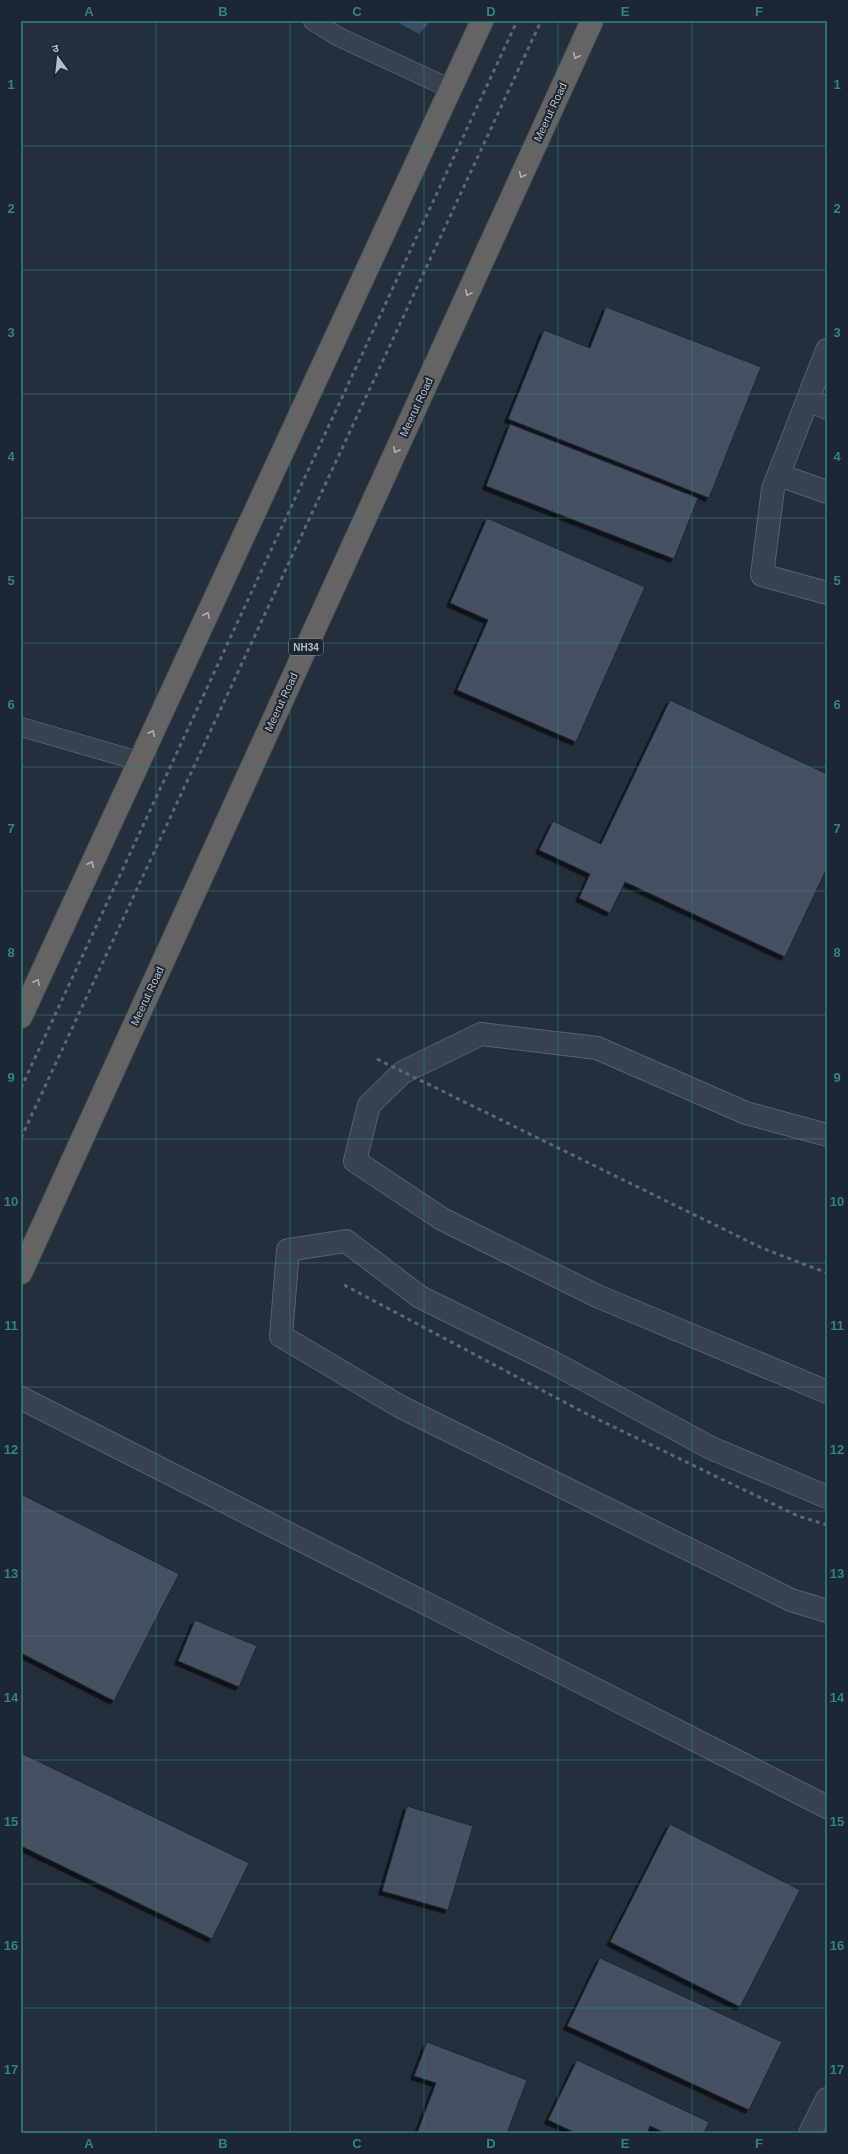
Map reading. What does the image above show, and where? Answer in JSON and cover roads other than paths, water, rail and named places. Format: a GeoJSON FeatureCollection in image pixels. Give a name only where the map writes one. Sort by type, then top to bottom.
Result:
{"type":"FeatureCollection","features":[{"type":"Feature","properties":{"kind":"highway"},"geometry":{"type":"LineString","coordinates":[[21,1017],[296,425],[449,88],[482,21]]}},
{"type":"Feature","properties":{"kind":"highway","name":"Meerut Road"},"geometry":{"type":"LineString","coordinates":[[21,1273],[592,21]]}},
{"type":"Feature","properties":{"kind":"street"},"geometry":{"type":"LineString","coordinates":[[827,350],[817,404],[778,475],[773,489],[762,575],[827,593]]}},
{"type":"Feature","properties":{"kind":"street"},"geometry":{"type":"LineString","coordinates":[[778,475],[827,492]]}},
{"type":"Feature","properties":{"kind":"street"},"geometry":{"type":"LineString","coordinates":[[827,1135],[746,1113],[597,1048],[481,1034],[403,1072],[369,1105],[355,1161],[442,1219],[597,1296],[827,1392]]}},
{"type":"Feature","properties":{"kind":"street"},"geometry":{"type":"LineString","coordinates":[[827,1497],[711,1448],[552,1362],[420,1297],[346,1241],[288,1250],[281,1336],[401,1407],[791,1600],[827,1611]]}},
{"type":"Feature","properties":{"kind":"street"},"geometry":{"type":"LineString","coordinates":[[21,1398],[827,1808]]}},
{"type":"Feature","properties":{"kind":"street"},"geometry":{"type":"LineString","coordinates":[[810,2133],[827,2099]]}},
{"type":"Feature","properties":{"kind":"lane"},"geometry":{"type":"LineString","coordinates":[[313,21],[339,37],[449,88]]}},
{"type":"Feature","properties":{"kind":"lane"},"geometry":{"type":"LineString","coordinates":[[21,727],[139,761]]}},
{"type":"Feature","properties":{"kind":"water"},"geometry":{"type":"Polygon","coordinates":[[[395,21],[431,21],[419,34],[395,21]]]}},
{"type":"Feature","properties":{"kind":"railway"},"geometry":{"type":"LineString","coordinates":[[21,1088],[517,21]]}},
{"type":"Feature","properties":{"kind":"railway"},"geometry":{"type":"LineString","coordinates":[[21,1138],[541,21]]}},
{"type":"Feature","properties":{"kind":"railway"},"geometry":{"type":"LineString","coordinates":[[377,1059],[762,1248],[827,1273]]}},
{"type":"Feature","properties":{"kind":"railway"},"geometry":{"type":"LineString","coordinates":[[344,1285],[583,1412],[798,1516],[827,1525]]}}]}
